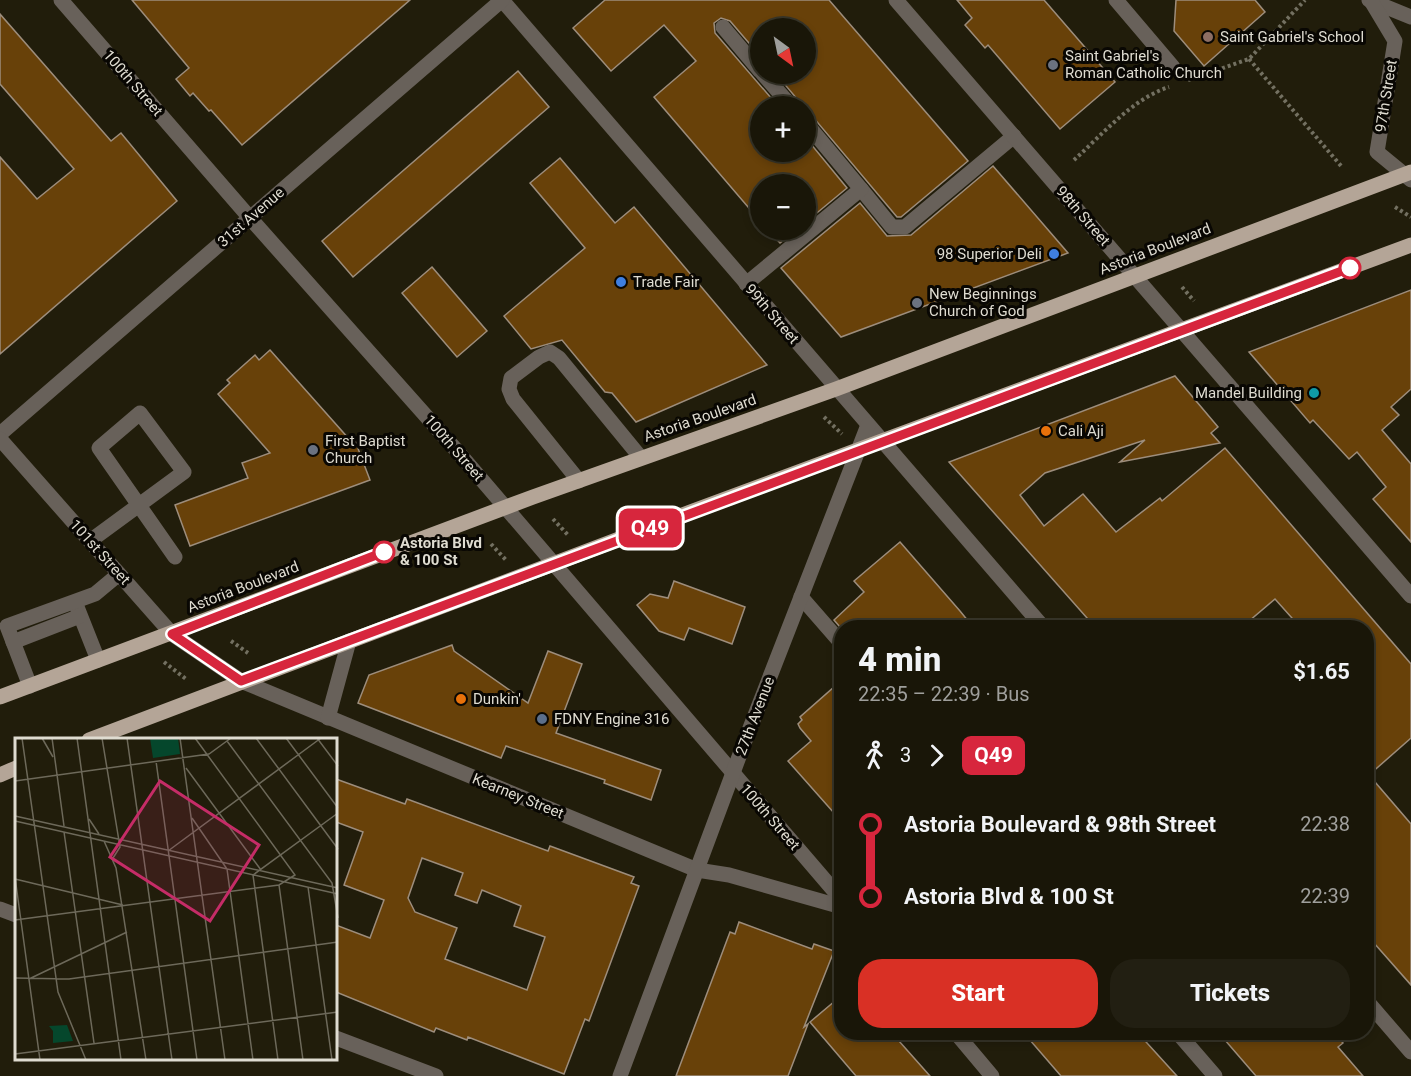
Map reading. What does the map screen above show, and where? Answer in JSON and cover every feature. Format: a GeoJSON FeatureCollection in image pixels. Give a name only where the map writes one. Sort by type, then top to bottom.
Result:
{"type":"FeatureCollection","features":[{"type":"Feature","properties":{"kind":"main road","name":"Astoria Boulevard"},"geometry":{"type":"LineString","coordinates":[[0,697],[505,507],[836,389],[1409,176]]}},
{"type":"Feature","properties":{"kind":"main road"},"geometry":{"type":"LineString","coordinates":[[94,738],[882,441],[1411,245]]}},
{"type":"Feature","properties":{"kind":"main road"},"geometry":{"type":"LineString","coordinates":[[0,775],[15,768]]}},
{"type":"Feature","properties":{"kind":"street","name":"100th Street"},"geometry":{"type":"LineString","coordinates":[[61,0],[505,507],[834,891]]}},
{"type":"Feature","properties":{"kind":"street","name":"31st Avenue"},"geometry":{"type":"LineString","coordinates":[[0,434],[502,0]]}},
{"type":"Feature","properties":{"kind":"street","name":"99th Street"},"geometry":{"type":"LineString","coordinates":[[502,0],[1036,620]]}},
{"type":"Feature","properties":{"kind":"street","name":"98th Street"},"geometry":{"type":"LineString","coordinates":[[896,0],[1411,596]]}},
{"type":"Feature","properties":{"kind":"street"},"geometry":{"type":"LineString","coordinates":[[1116,0],[1173,67]]}},
{"type":"Feature","properties":{"kind":"street","name":"97th Street"},"geometry":{"type":"LineString","coordinates":[[1370,1],[1411,17]]}},
{"type":"Feature","properties":{"kind":"street","name":"97th Street"},"geometry":{"type":"LineString","coordinates":[[1370,1],[1395,41],[1377,152],[1409,176]]}},
{"type":"Feature","properties":{"kind":"street"},"geometry":{"type":"LineString","coordinates":[[723,27],[750,58]]}},
{"type":"Feature","properties":{"kind":"street"},"geometry":{"type":"LineString","coordinates":[[772,84],[782,96]]}},
{"type":"Feature","properties":{"kind":"street"},"geometry":{"type":"LineString","coordinates":[[816,135],[892,226],[905,227],[1014,136]]}},
{"type":"Feature","properties":{"kind":"street"},"geometry":{"type":"LineString","coordinates":[[746,284],[861,189]]}},
{"type":"Feature","properties":{"kind":"street"},"geometry":{"type":"LineString","coordinates":[[579,481],[513,399],[509,389],[511,378],[539,357],[550,352],[559,358],[641,458]]}},
{"type":"Feature","properties":{"kind":"street"},"geometry":{"type":"LineString","coordinates":[[90,541],[139,505],[184,472],[140,413],[99,448],[139,505],[175,557]]}},
{"type":"Feature","properties":{"kind":"street","name":"27th Avenue"},"geometry":{"type":"LineString","coordinates":[[620,1076],[733,773],[868,425]]}},
{"type":"Feature","properties":{"kind":"street","name":"101st Street"},"geometry":{"type":"LineString","coordinates":[[0,439],[172,634],[206,658]]}},
{"type":"Feature","properties":{"kind":"street"},"geometry":{"type":"LineString","coordinates":[[30,686],[7,626],[95,594],[119,574]]}},
{"type":"Feature","properties":{"kind":"street"},"geometry":{"type":"LineString","coordinates":[[801,597],[834,635]]}},
{"type":"Feature","properties":{"kind":"street"},"geometry":{"type":"LineString","coordinates":[[74,601],[98,660]]}},
{"type":"Feature","properties":{"kind":"street"},"geometry":{"type":"LineString","coordinates":[[13,642],[80,616]]}},
{"type":"Feature","properties":{"kind":"street"},"geometry":{"type":"LineString","coordinates":[[328,718],[350,641]]}},
{"type":"Feature","properties":{"kind":"street","name":"Kearney Street"},"geometry":{"type":"LineString","coordinates":[[206,658],[241,681],[697,870],[729,875],[834,905]]}},
{"type":"Feature","properties":{"kind":"street"},"geometry":{"type":"LineString","coordinates":[[0,909],[15,915]]}},
{"type":"Feature","properties":{"kind":"street"},"geometry":{"type":"LineString","coordinates":[[1374,1009],[1411,1052]]}},
{"type":"Feature","properties":{"kind":"street"},"geometry":{"type":"LineString","coordinates":[[338,1039],[436,1076]]}},
{"type":"Feature","properties":{"kind":"street"},"geometry":{"type":"LineString","coordinates":[[962,1040],[992,1076]]}},
{"type":"Feature","properties":{"kind":"street"},"geometry":{"type":"LineString","coordinates":[[1184,1040],[1215,1076]]}},
{"type":"Feature","properties":{"kind":"path"},"geometry":{"type":"LineString","coordinates":[[1249,59],[1341,167]]}},
{"type":"Feature","properties":{"kind":"path"},"geometry":{"type":"LineString","coordinates":[[1395,207],[1411,217]]}},
{"type":"Feature","properties":{"kind":"path"},"geometry":{"type":"LineString","coordinates":[[1182,287],[1194,301]]}},
{"type":"Feature","properties":{"kind":"path"},"geometry":{"type":"LineString","coordinates":[[824,417],[842,434]]}},
{"type":"Feature","properties":{"kind":"path"},"geometry":{"type":"LineString","coordinates":[[553,519],[568,536]]}},
{"type":"Feature","properties":{"kind":"path"},"geometry":{"type":"LineString","coordinates":[[492,544],[506,560]]}},
{"type":"Feature","properties":{"kind":"path"},"geometry":{"type":"LineString","coordinates":[[231,641],[248,653]]}},
{"type":"Feature","properties":{"kind":"path"},"geometry":{"type":"LineString","coordinates":[[164,662],[186,679]]}},
{"type":"Feature","properties":{"kind":"building"},"geometry":{"type":"Polygon","coordinates":[[[132,0],[410,0],[242,145],[211,110],[209,111],[193,93],[190,96],[176,79],[189,68],[132,0]]]}},
{"type":"Feature","properties":{"kind":"building"},"geometry":{"type":"Polygon","coordinates":[[[605,0],[829,0],[968,161],[901,217],[897,217],[816,121],[816,96],[795,96],[784,84],[816,84],[816,18],[750,18],[750,44],[730,21],[721,18],[714,23],[715,33],[750,74],[750,84],[759,84],[769,96],[750,96],[750,162],[816,162],[816,150],[847,188],[816,214],[816,174],[750,174],[750,209],[654,97],[696,61],[664,25],[611,71],[573,28],[605,0]]]}},
{"type":"Feature","properties":{"kind":"building","name":"Saint Gabriel's Roman Catholic Church"},"geometry":{"type":"Polygon","coordinates":[[[957,0],[1044,0],[1115,82],[1060,129],[988,45],[985,48],[965,25],[972,18],[957,0]]]}},
{"type":"Feature","properties":{"kind":"building","name":"Saint Gabriel's School"},"geometry":{"type":"Polygon","coordinates":[[[1176,0],[1255,0],[1265,12],[1204,66],[1174,31],[1176,0]]]}},
{"type":"Feature","properties":{"kind":"building"},"geometry":{"type":"Polygon","coordinates":[[[0,14],[111,141],[121,133],[177,201],[0,354],[0,157],[37,199],[74,169],[0,84],[0,14]]]}},
{"type":"Feature","properties":{"kind":"building"},"geometry":{"type":"Polygon","coordinates":[[[518,71],[549,107],[353,277],[322,241],[518,71]]]}},
{"type":"Feature","properties":{"kind":"building","name":"Trade Fair"},"geometry":{"type":"Polygon","coordinates":[[[560,158],[615,223],[634,207],[767,365],[636,422],[612,393],[605,392],[562,340],[531,349],[504,316],[585,248],[530,183],[560,158]]]}},
{"type":"Feature","properties":{"kind":"building"},"geometry":{"type":"Polygon","coordinates":[[[993,166],[1068,253],[841,337],[781,268],[860,203],[887,236],[911,235],[993,166]]]}},
{"type":"Feature","properties":{"kind":"building"},"geometry":{"type":"Polygon","coordinates":[[[432,267],[487,331],[457,357],[402,293],[432,267]]]}},
{"type":"Feature","properties":{"kind":"building"},"geometry":{"type":"Polygon","coordinates":[[[1411,290],[1411,389],[1391,407],[1399,415],[1382,430],[1411,464],[1411,542],[1373,499],[1386,487],[1357,452],[1349,459],[1313,420],[1310,423],[1249,352],[1411,290]]]}},
{"type":"Feature","properties":{"kind":"building","name":"First Baptist Church"},"geometry":{"type":"Polygon","coordinates":[[[270,350],[350,440],[354,438],[370,480],[190,546],[175,505],[248,478],[242,463],[270,453],[218,394],[230,383],[227,380],[255,355],[259,360],[270,350]]]}},
{"type":"Feature","properties":{"kind":"building"},"geometry":{"type":"Polygon","coordinates":[[[1175,376],[1218,427],[1211,433],[1220,443],[1120,462],[1145,440],[1045,473],[1020,495],[1044,526],[1083,494],[1116,532],[1160,498],[1162,501],[1225,448],[1373,620],[1294,620],[1275,599],[1250,620],[1089,620],[949,462],[1175,376]]]}},
{"type":"Feature","properties":{"kind":"building"},"geometry":{"type":"Polygon","coordinates":[[[900,542],[967,620],[834,620],[864,592],[854,581],[900,542]]]}},
{"type":"Feature","properties":{"kind":"building"},"geometry":{"type":"Polygon","coordinates":[[[674,581],[745,607],[732,644],[689,628],[684,640],[659,631],[637,605],[650,594],[668,598],[674,581]]]}},
{"type":"Feature","properties":{"kind":"building"},"geometry":{"type":"Polygon","coordinates":[[[1374,621],[1411,664],[1411,738],[1374,771],[1374,621]]]}},
{"type":"Feature","properties":{"kind":"building"},"geometry":{"type":"Polygon","coordinates":[[[452,645],[454,651],[528,703],[548,651],[582,664],[556,733],[661,770],[651,800],[604,783],[605,780],[506,746],[501,758],[358,703],[369,675],[452,645]]]}},
{"type":"Feature","properties":{"kind":"building"},"geometry":{"type":"Polygon","coordinates":[[[834,687],[834,813],[788,761],[811,741],[798,724],[802,720],[800,717],[834,687]]]}},
{"type":"Feature","properties":{"kind":"building"},"geometry":{"type":"Polygon","coordinates":[[[338,780],[405,804],[407,799],[548,851],[550,846],[634,877],[631,883],[639,886],[589,1021],[585,1019],[564,1074],[468,1037],[467,1040],[436,1028],[434,1032],[338,993],[338,926],[370,938],[384,900],[344,885],[363,832],[338,823],[338,780]],[[422,858],[408,898],[415,912],[457,928],[445,959],[527,990],[545,937],[514,926],[521,906],[482,890],[477,903],[455,895],[463,873],[422,858]]]}},
{"type":"Feature","properties":{"kind":"building"},"geometry":{"type":"Polygon","coordinates":[[[1374,781],[1411,824],[1411,985],[1374,943],[1374,781]]]}},
{"type":"Feature","properties":{"kind":"building"},"geometry":{"type":"Polygon","coordinates":[[[739,922],[812,949],[814,944],[834,951],[804,1027],[808,1024],[788,1076],[676,1076],[730,932],[735,934],[739,922]]]}},
{"type":"Feature","properties":{"kind":"building"},"geometry":{"type":"Polygon","coordinates":[[[834,1002],[834,1040],[898,1040],[930,1076],[856,1076],[810,1022],[834,1002]]]}},
{"type":"Feature","properties":{"kind":"building"},"geometry":{"type":"Polygon","coordinates":[[[1030,1040],[1144,1040],[1177,1076],[1061,1076],[1030,1040]]]}},
{"type":"Feature","properties":{"kind":"building"},"geometry":{"type":"Polygon","coordinates":[[[1225,1040],[1340,1040],[1343,1043],[1338,1047],[1363,1076],[1256,1076],[1225,1040]]]}},
{"type":"Feature","properties":{"kind":"bus line","name":"Q49"},"geometry":{"type":"LineString","coordinates":[[384,552],[172,634],[241,681],[1350,268]]}},
{"type":"Feature","properties":{"kind":"place","name":"Saint Gabriel's School"},"geometry":{"type":"Point","coordinates":[1208,37]}},
{"type":"Feature","properties":{"kind":"place","name":"Saint Gabriel's Roman Catholic Church"},"geometry":{"type":"Point","coordinates":[1053,65]}},
{"type":"Feature","properties":{"kind":"place","name":"98 Superior Deli"},"geometry":{"type":"Point","coordinates":[1054,254]}},
{"type":"Feature","properties":{"kind":"place","name":"Trade Fair"},"geometry":{"type":"Point","coordinates":[621,282]}},
{"type":"Feature","properties":{"kind":"place","name":"New Beginnings Church of God"},"geometry":{"type":"Point","coordinates":[917,303]}},
{"type":"Feature","properties":{"kind":"place","name":"Mandel Building"},"geometry":{"type":"Point","coordinates":[1314,393]}},
{"type":"Feature","properties":{"kind":"place","name":"Cali Aji"},"geometry":{"type":"Point","coordinates":[1046,431]}},
{"type":"Feature","properties":{"kind":"place","name":"First Baptist Church"},"geometry":{"type":"Point","coordinates":[313,450]}},
{"type":"Feature","properties":{"kind":"place","name":"Astoria Blvd & 100 St"},"geometry":{"type":"Point","coordinates":[384,552]}},
{"type":"Feature","properties":{"kind":"place","name":"Dunkin'"},"geometry":{"type":"Point","coordinates":[461,699]}},
{"type":"Feature","properties":{"kind":"place","name":"FDNY Engine 316"},"geometry":{"type":"Point","coordinates":[542,719]}}]}
